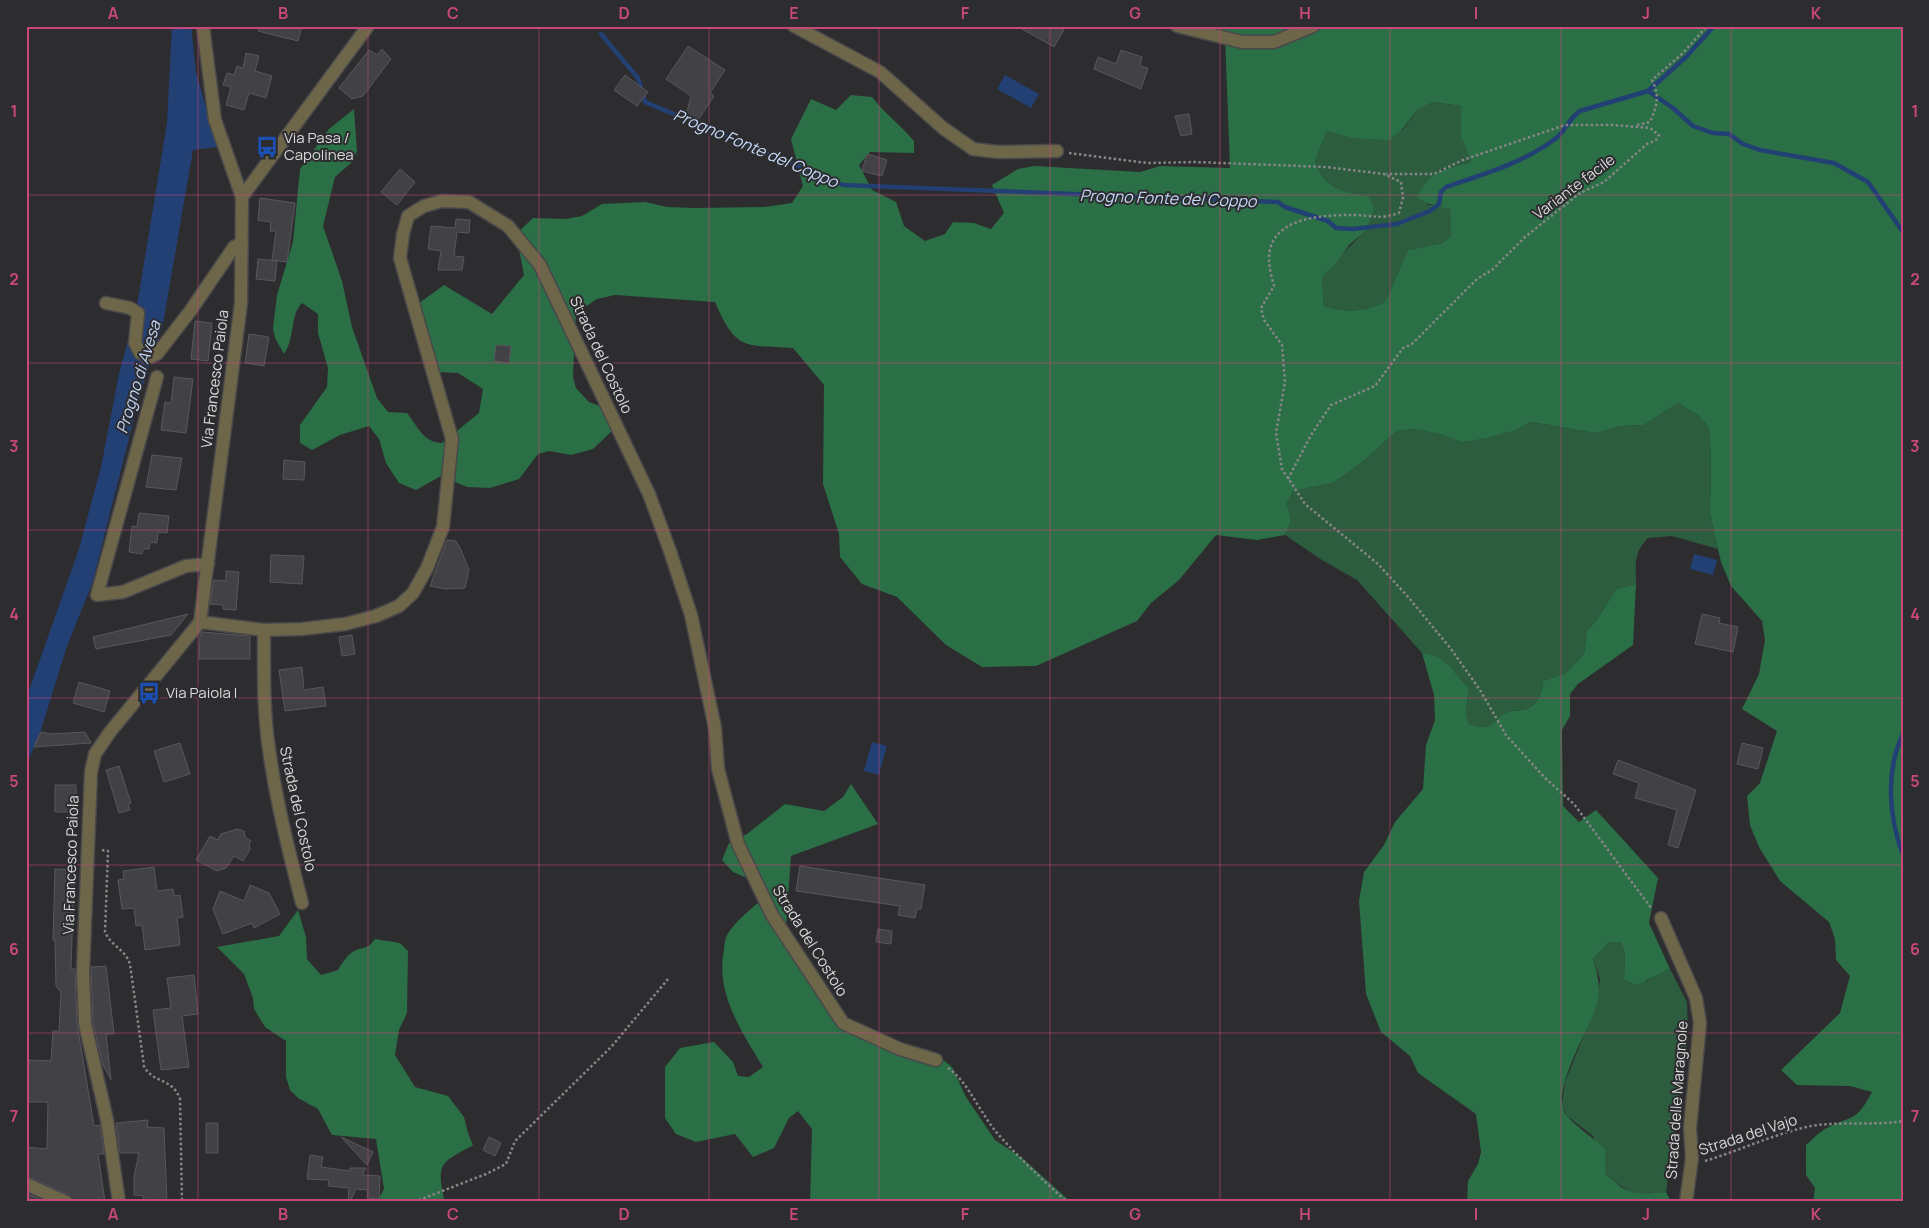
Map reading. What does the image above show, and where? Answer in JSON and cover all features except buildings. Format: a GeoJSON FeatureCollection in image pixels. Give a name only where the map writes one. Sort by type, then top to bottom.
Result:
{"type":"FeatureCollection","features":[{"type":"Feature","properties":{"kind":"street","name":"Via Francesco Paiola"},"geometry":{"type":"LineString","coordinates":[[119,1202],[107,1120],[85,1024],[83,972],[91,772],[95,754],[110,732],[200,622],[241,303],[242,197],[214,120],[202,26]]}},
{"type":"Feature","properties":{"kind":"street"},"geometry":{"type":"LineString","coordinates":[[242,197],[368,26]]}},
{"type":"Feature","properties":{"kind":"street"},"geometry":{"type":"LineString","coordinates":[[794,26],[880,72],[943,128],[974,149],[998,152],[1057,151]]}},
{"type":"Feature","properties":{"kind":"street"},"geometry":{"type":"LineString","coordinates":[[1177,26],[1242,42],[1274,42],[1313,26]]}},
{"type":"Feature","properties":{"kind":"street","name":"Strada del Costolo"},"geometry":{"type":"LineString","coordinates":[[200,622],[264,630],[328,626],[376,616],[399,606],[413,592],[427,568],[442,528],[452,439],[400,258],[403,234],[408,216],[424,206],[442,201],[469,202],[508,226],[540,265],[649,494],[690,615],[716,728],[718,769],[738,844],[772,915],[843,1023],[900,1049],[936,1060]]}},
{"type":"Feature","properties":{"kind":"street"},"geometry":{"type":"LineString","coordinates":[[106,303],[130,308],[138,314],[135,342],[140,353],[150,357],[157,354],[191,310],[234,247],[242,243]]}},
{"type":"Feature","properties":{"kind":"street"},"geometry":{"type":"LineString","coordinates":[[157,377],[97,595],[124,592],[186,566],[208,564]]}},
{"type":"Feature","properties":{"kind":"street","name":"Strada del Costolo"},"geometry":{"type":"LineString","coordinates":[[264,630],[264,689],[268,748],[278,806],[302,903]]}},
{"type":"Feature","properties":{"kind":"street","name":"Strada delle Maragnole"},"geometry":{"type":"LineString","coordinates":[[1661,918],[1696,998],[1700,1022],[1690,1128],[1690,1166],[1686,1202]]}},
{"type":"Feature","properties":{"kind":"street"},"geometry":{"type":"LineString","coordinates":[[26,1184],[66,1202]]}},
{"type":"Feature","properties":{"kind":"path"},"geometry":{"type":"LineString","coordinates":[[1633,126],[1650,122],[1658,105],[1657,90],[1652,80],[1683,53],[1707,26]]}},
{"type":"Feature","properties":{"kind":"path","name":"Variante facile"},"geometry":{"type":"LineString","coordinates":[[1057,151],[1093,158],[1147,163],[1195,162],[1302,168],[1326,167],[1384,174],[1434,174],[1463,160],[1565,125],[1633,126],[1650,128],[1659,135],[1656,140],[1647,144],[1604,182],[1580,193],[1525,237],[1492,270],[1477,279],[1412,344],[1403,348],[1375,386],[1331,405],[1311,435],[1288,479]]}},
{"type":"Feature","properties":{"kind":"path"},"geometry":{"type":"LineString","coordinates":[[1384,174],[1401,182],[1403,198],[1399,213],[1383,218],[1354,215],[1297,220],[1274,238],[1268,259],[1274,286],[1261,308],[1264,320],[1282,345],[1285,382],[1276,433],[1282,469],[1305,504],[1378,564],[1409,598],[1451,649],[1480,690],[1506,735],[1545,778],[1574,804],[1645,903],[1661,918]]}},
{"type":"Feature","properties":{"kind":"path"},"geometry":{"type":"LineString","coordinates":[[88,849],[108,851],[105,932],[109,942],[127,954],[130,964],[144,1066],[148,1074],[170,1084],[176,1090],[180,1099],[182,1202]]}},
{"type":"Feature","properties":{"kind":"path"},"geometry":{"type":"LineString","coordinates":[[414,1202],[486,1174],[506,1164],[515,1141],[612,1046],[668,980]]}},
{"type":"Feature","properties":{"kind":"path"},"geometry":{"type":"LineString","coordinates":[[936,1060],[959,1075],[977,1107],[998,1134],[1067,1202]]}},
{"type":"Feature","properties":{"kind":"path","name":"Strada del Vajo"},"geometry":{"type":"LineString","coordinates":[[1690,1166],[1770,1138],[1812,1126],[1885,1124],[1903,1120]]}},
{"type":"Feature","properties":{"kind":"green space"},"geometry":{"type":"Polygon","coordinates":[[[1191,26],[1903,26],[1903,1202],[1813,1202],[1815,1188],[1806,1175],[1806,1145],[1825,1129],[1857,1114],[1872,1092],[1850,1086],[1797,1085],[1781,1070],[1840,1013],[1850,976],[1836,960],[1835,939],[1829,922],[1780,881],[1759,847],[1750,825],[1747,796],[1760,783],[1777,731],[1742,709],[1759,674],[1765,640],[1762,621],[1731,586],[1721,562],[1710,513],[1711,460],[1709,428],[1699,416],[1678,403],[1644,425],[1622,426],[1595,433],[1531,422],[1514,431],[1484,439],[1461,442],[1440,434],[1414,429],[1397,431],[1360,464],[1333,483],[1293,491],[1287,503],[1291,521],[1285,535],[1257,540],[1216,535],[1179,580],[1151,603],[1137,621],[1036,666],[982,667],[946,645],[897,597],[862,584],[840,557],[839,534],[823,484],[824,385],[793,348],[752,345],[736,337],[722,318],[715,302],[615,295],[597,299],[576,313],[573,377],[576,388],[589,402],[610,410],[615,428],[593,449],[571,455],[549,451],[538,454],[519,479],[490,488],[467,487],[441,476],[416,490],[399,483],[386,463],[379,439],[369,426],[340,435],[312,450],[300,443],[300,425],[327,387],[328,368],[318,333],[318,314],[302,303],[295,314],[290,340],[284,354],[275,338],[273,328],[277,295],[293,242],[300,169],[329,129],[354,109],[357,151],[351,163],[335,177],[323,226],[342,281],[352,327],[377,398],[388,412],[407,413],[421,433],[430,440],[442,443],[479,413],[483,389],[458,373],[438,372],[420,354],[416,337],[415,306],[444,285],[492,314],[524,275],[516,234],[533,218],[565,219],[582,216],[602,204],[645,202],[667,207],[695,208],[765,207],[792,203],[803,186],[791,139],[811,99],[836,110],[851,95],[872,97],[914,141],[914,153],[870,152],[859,165],[872,190],[896,202],[904,226],[925,241],[945,234],[953,222],[974,223],[991,229],[1004,213],[992,185],[1018,169],[1034,166],[1140,172],[1160,166],[1230,168],[1225,36],[1191,26]],[[1433,102],[1417,110],[1401,131],[1389,140],[1351,138],[1327,131],[1315,161],[1319,171],[1335,187],[1368,196],[1374,208],[1366,231],[1350,244],[1337,262],[1322,277],[1324,306],[1340,310],[1362,310],[1385,302],[1408,250],[1443,243],[1451,235],[1451,210],[1426,203],[1417,197],[1427,181],[1439,172],[1471,162],[1461,137],[1461,106],[1433,102]]]}},
{"type":"Feature","properties":{"kind":"green space"},"geometry":{"type":"Polygon","coordinates":[[[1433,102],[1462,106],[1461,137],[1471,162],[1439,170],[1427,205],[1441,205],[1451,210],[1451,235],[1443,243],[1408,250],[1385,302],[1362,310],[1340,310],[1324,306],[1322,277],[1366,231],[1368,196],[1342,190],[1324,178],[1315,161],[1327,131],[1351,138],[1402,131],[1417,110],[1433,102]]]}},
{"type":"Feature","properties":{"kind":"green space"},"geometry":{"type":"Polygon","coordinates":[[[1678,403],[1699,416],[1709,428],[1711,460],[1710,513],[1718,549],[1672,536],[1648,538],[1638,554],[1636,584],[1616,589],[1596,621],[1587,630],[1584,654],[1566,673],[1543,681],[1540,695],[1535,703],[1527,709],[1510,711],[1504,714],[1489,726],[1478,727],[1469,724],[1466,712],[1469,688],[1449,665],[1438,657],[1422,653],[1357,580],[1322,560],[1285,535],[1291,521],[1287,503],[1293,491],[1333,483],[1360,464],[1397,431],[1414,429],[1440,434],[1461,442],[1484,439],[1514,431],[1531,422],[1595,433],[1622,426],[1644,425],[1678,403]]]}},
{"type":"Feature","properties":{"kind":"green space"},"geometry":{"type":"Polygon","coordinates":[[[1636,584],[1633,645],[1578,684],[1570,694],[1570,716],[1562,730],[1563,806],[1579,822],[1596,810],[1658,878],[1649,923],[1670,969],[1636,985],[1624,979],[1625,954],[1621,942],[1609,942],[1593,959],[1599,992],[1597,1004],[1566,1077],[1563,1105],[1567,1116],[1605,1150],[1605,1173],[1613,1181],[1633,1192],[1647,1194],[1666,1192],[1671,1202],[1467,1202],[1468,1181],[1478,1164],[1481,1152],[1476,1114],[1418,1073],[1410,1056],[1381,1032],[1366,994],[1359,901],[1364,872],[1384,845],[1395,822],[1423,789],[1426,745],[1435,720],[1434,695],[1422,653],[1431,654],[1444,661],[1469,688],[1466,712],[1469,724],[1478,727],[1489,726],[1499,717],[1510,711],[1527,709],[1535,703],[1540,695],[1543,681],[1566,673],[1584,654],[1587,630],[1596,621],[1616,589],[1636,584]]]}},
{"type":"Feature","properties":{"kind":"green space"},"geometry":{"type":"Polygon","coordinates":[[[851,784],[878,824],[791,856],[786,928],[843,1016],[866,1033],[938,1056],[952,1067],[966,1097],[995,1140],[1022,1158],[1071,1202],[810,1202],[812,1129],[798,1111],[789,1118],[774,1148],[753,1157],[735,1134],[696,1142],[676,1134],[665,1118],[665,1067],[680,1048],[714,1042],[733,1062],[738,1076],[749,1077],[763,1067],[732,1012],[723,982],[722,966],[727,935],[740,919],[768,895],[764,885],[733,872],[722,860],[729,843],[747,834],[785,804],[824,811],[843,797],[851,784]]]}},
{"type":"Feature","properties":{"kind":"green space"},"geometry":{"type":"Polygon","coordinates":[[[298,910],[306,937],[307,959],[321,975],[338,970],[351,953],[368,946],[375,939],[400,943],[408,951],[407,1013],[399,1030],[395,1055],[415,1087],[448,1096],[464,1117],[473,1145],[444,1164],[441,1170],[441,1177],[444,1199],[439,1202],[377,1202],[384,1189],[376,1139],[332,1135],[318,1109],[298,1098],[290,1090],[286,1077],[286,1041],[265,1027],[254,1009],[253,998],[244,974],[217,947],[279,936],[298,910]]]}},
{"type":"Feature","properties":{"kind":"green space"},"geometry":{"type":"Polygon","coordinates":[[[1609,942],[1621,942],[1625,954],[1624,979],[1647,981],[1657,974],[1670,969],[1687,1002],[1688,1038],[1666,1192],[1635,1195],[1614,1181],[1605,1173],[1593,1136],[1567,1116],[1562,1105],[1565,1082],[1597,1003],[1600,979],[1593,959],[1609,942]]]}},
{"type":"Feature","properties":{"kind":"water","name":"Progno di Avesa"},"geometry":{"type":"Polygon","coordinates":[[[172,26],[191,26],[196,72],[217,147],[193,150],[163,324],[140,395],[92,584],[67,646],[41,730],[26,766],[26,699],[79,549],[101,467],[119,374],[137,306],[167,123],[172,26]]]}},
{"type":"Feature","properties":{"kind":"water"},"geometry":{"type":"Polygon","coordinates":[[[1005,75],[1039,94],[1031,108],[997,89],[1005,75]]]}},
{"type":"Feature","properties":{"kind":"water"},"geometry":{"type":"Polygon","coordinates":[[[1694,554],[1717,560],[1713,575],[1690,569],[1694,554]]]}},
{"type":"Feature","properties":{"kind":"water"},"geometry":{"type":"Polygon","coordinates":[[[872,742],[887,746],[879,775],[864,771],[872,742]]]}},
{"type":"Feature","properties":{"kind":"waterway","name":"Progno Fonte del Coppo"},"geometry":{"type":"LineString","coordinates":[[601,34],[638,78],[645,102],[843,185],[1278,202],[1285,207],[1328,221],[1336,228],[1353,229],[1397,224],[1430,211],[1439,204],[1441,192],[1446,187],[1503,167],[1530,155],[1558,136],[1580,111],[1648,91],[1686,57],[1714,26]]}},
{"type":"Feature","properties":{"kind":"waterway"},"geometry":{"type":"LineString","coordinates":[[1648,91],[1673,108],[1693,126],[1713,133],[1729,134],[1743,144],[1760,150],[1834,163],[1868,182],[1903,232]]}},
{"type":"Feature","properties":{"kind":"waterway"},"geometry":{"type":"LineString","coordinates":[[1903,734],[1897,748],[1891,779],[1892,810],[1898,841],[1903,855]]}},
{"type":"Feature","properties":{"kind":"place","name":"Via Pasa / Capolinea"},"geometry":{"type":"Point","coordinates":[267,147]}},
{"type":"Feature","properties":{"kind":"place","name":"Via Paiola I"},"geometry":{"type":"Point","coordinates":[149,693]}}]}
